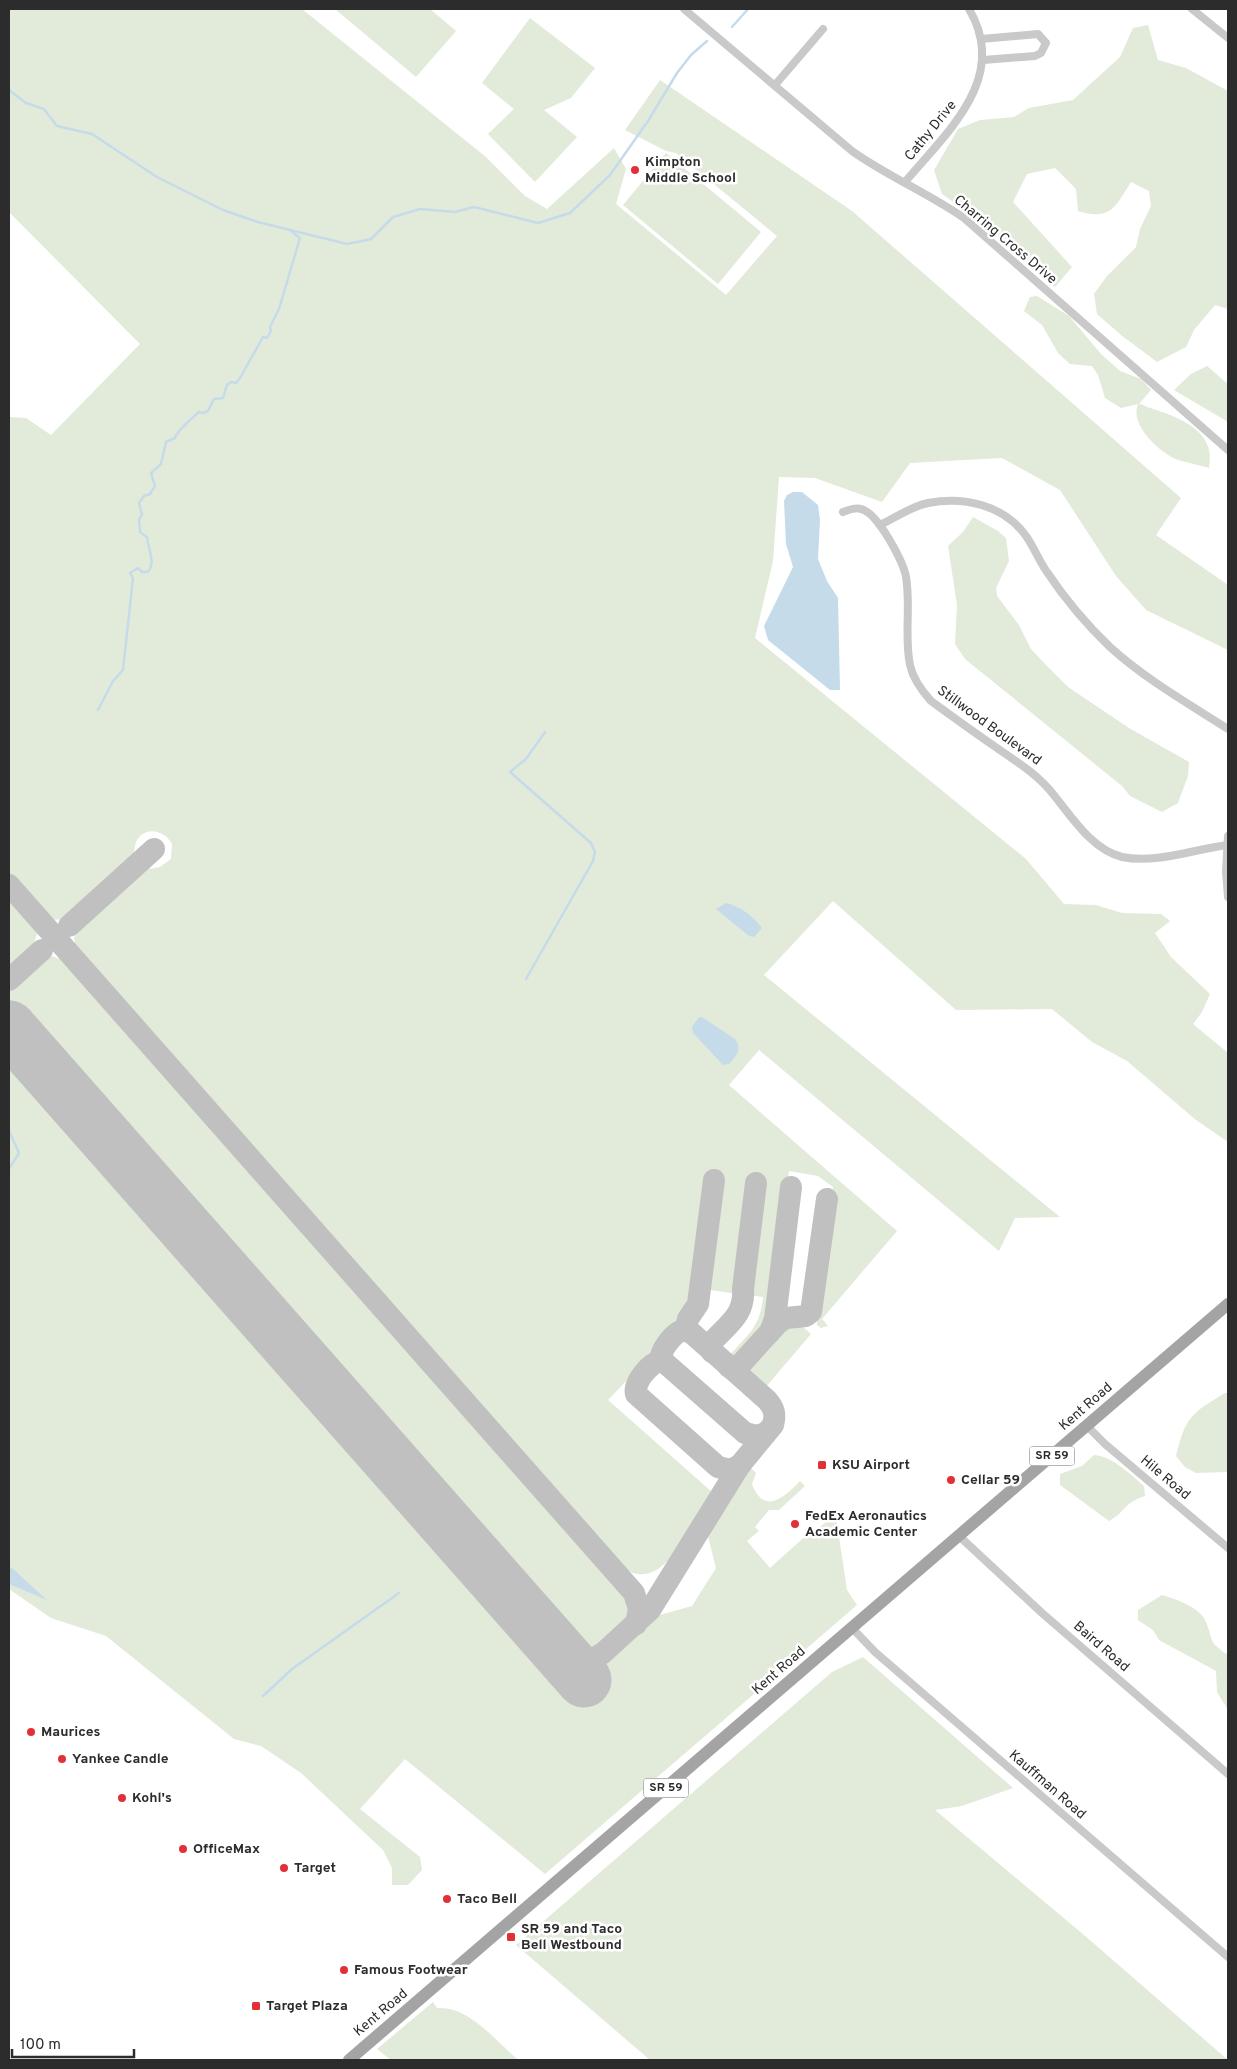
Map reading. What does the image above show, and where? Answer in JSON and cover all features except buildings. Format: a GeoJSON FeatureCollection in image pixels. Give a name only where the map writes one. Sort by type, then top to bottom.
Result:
{"type":"FeatureCollection","features":[{"type":"Feature","properties":{"kind":"main road","name":"Kent Road"},"geometry":{"type":"LineString","coordinates":[[349,2060],[1228,1305]]}},
{"type":"Feature","properties":{"kind":"street","name":"Charring Cross Drive"},"geometry":{"type":"LineString","coordinates":[[684,9],[852,151],[879,169],[905,182],[964,218],[1228,450]]}},
{"type":"Feature","properties":{"kind":"street","name":"Cathy Drive"},"geometry":{"type":"LineString","coordinates":[[905,182],[966,108],[976,87],[983,60],[981,39],[969,9]]}},
{"type":"Feature","properties":{"kind":"street"},"geometry":{"type":"LineString","coordinates":[[1192,9],[1228,38]]}},
{"type":"Feature","properties":{"kind":"street"},"geometry":{"type":"LineString","coordinates":[[775,85],[823,29]]}},
{"type":"Feature","properties":{"kind":"street"},"geometry":{"type":"LineString","coordinates":[[981,39],[1038,34],[1046,43],[1041,53],[1035,56],[983,60]]}},
{"type":"Feature","properties":{"kind":"street"},"geometry":{"type":"LineString","coordinates":[[880,525],[926,504],[952,500],[976,503],[994,510],[1013,521],[1026,536],[1047,572],[1083,618],[1111,648],[1133,666],[1228,729]]}},
{"type":"Feature","properties":{"kind":"street","name":"Stillwood Boulevard"},"geometry":{"type":"LineString","coordinates":[[843,512],[861,508],[871,513],[880,525],[904,571],[906,578],[906,643],[910,668],[920,689],[931,701],[1030,770],[1052,792],[1072,819],[1104,849],[1120,856],[1134,859],[1159,858],[1228,845]]}},
{"type":"Feature","properties":{"kind":"street"},"geometry":{"type":"LineString","coordinates":[[1228,836],[1226,872],[1228,898]]}},
{"type":"Feature","properties":{"kind":"street","name":"Hile Road"},"geometry":{"type":"LineString","coordinates":[[1087,1426],[1228,1548]]}},
{"type":"Feature","properties":{"kind":"street","name":"Baird Road"},"geometry":{"type":"LineString","coordinates":[[959,1536],[1042,1613],[1228,1774]]}},
{"type":"Feature","properties":{"kind":"street","name":"Kauffman Road"},"geometry":{"type":"LineString","coordinates":[[852,1628],[882,1659],[1228,1957]]}},
{"type":"Feature","properties":{"kind":"green space"},"geometry":{"type":"Polygon","coordinates":[[[9,9],[302,9],[486,157],[525,196],[547,209],[614,148],[626,169],[616,204],[726,295],[777,236],[676,153],[666,151],[625,130],[660,80],[852,211],[1181,498],[1156,535],[1228,585],[1228,650],[1146,610],[1116,576],[1060,490],[1002,458],[910,463],[882,502],[815,478],[779,477],[773,561],[755,638],[1026,859],[1064,904],[1096,905],[1122,913],[1161,914],[1170,921],[1155,933],[1171,957],[1210,994],[1202,1012],[1193,1024],[1228,1053],[1228,1142],[1196,1120],[1127,1061],[1092,1042],[1052,1009],[956,1010],[833,901],[764,975],[1060,1217],[1015,1218],[999,1251],[759,1050],[729,1085],[897,1231],[822,1319],[828,1326],[821,1328],[817,1325],[817,1316],[833,1187],[818,1176],[789,1171],[769,1319],[762,1330],[733,1360],[729,1356],[752,1330],[759,1316],[763,1297],[746,1295],[760,1183],[753,1182],[738,1294],[704,1289],[717,1177],[709,1177],[694,1298],[638,1369],[608,1400],[712,1492],[686,1537],[670,1559],[650,1573],[639,1574],[627,1570],[614,1560],[76,950],[74,938],[80,926],[142,870],[160,867],[171,859],[172,844],[169,839],[165,835],[154,831],[144,833],[136,842],[132,858],[90,899],[73,913],[58,920],[52,919],[41,912],[9,875],[9,417],[26,418],[51,435],[140,344],[9,212],[9,9]]]}},
{"type":"Feature","properties":{"kind":"green space"},"geometry":{"type":"Polygon","coordinates":[[[335,9],[430,9],[456,31],[416,77],[335,9]]]}},
{"type":"Feature","properties":{"kind":"green space"},"geometry":{"type":"Polygon","coordinates":[[[530,18],[595,68],[571,98],[544,110],[577,137],[535,182],[488,134],[514,109],[482,83],[530,18]]]}},
{"type":"Feature","properties":{"kind":"green space"},"geometry":{"type":"Polygon","coordinates":[[[1148,25],[1158,60],[1186,68],[1228,91],[1228,309],[1215,305],[1194,330],[1186,347],[1157,362],[1097,314],[1094,294],[1107,276],[1136,247],[1140,229],[1151,206],[1149,191],[1131,182],[1111,210],[1105,213],[1089,214],[1078,211],[1076,189],[1055,168],[1027,174],[1013,202],[1072,267],[1055,287],[987,226],[942,194],[934,170],[958,129],[980,120],[1014,117],[1029,108],[1073,100],[1120,57],[1133,28],[1148,25]]]}},
{"type":"Feature","properties":{"kind":"green space"},"geometry":{"type":"Polygon","coordinates":[[[666,153],[761,232],[718,284],[623,205],[666,153]]]}},
{"type":"Feature","properties":{"kind":"green space"},"geometry":{"type":"Polygon","coordinates":[[[1037,296],[1069,316],[1101,354],[1120,371],[1141,379],[1151,390],[1139,404],[1184,421],[1201,435],[1207,444],[1210,455],[1209,468],[1178,460],[1155,445],[1138,421],[1136,412],[1138,404],[1121,408],[1105,398],[1098,375],[1092,366],[1070,364],[1058,353],[1042,325],[1024,311],[1030,297],[1037,296]]]}},
{"type":"Feature","properties":{"kind":"green space"},"geometry":{"type":"Polygon","coordinates":[[[1207,366],[1228,384],[1228,422],[1174,390],[1191,374],[1207,366]]]}},
{"type":"Feature","properties":{"kind":"green space"},"geometry":{"type":"Polygon","coordinates":[[[973,517],[998,531],[1006,538],[1009,561],[996,588],[997,596],[1019,625],[1031,649],[1068,687],[1129,728],[1189,762],[1188,776],[1178,803],[1162,812],[1130,796],[1122,786],[965,659],[955,644],[957,605],[948,546],[963,532],[973,517]]]}},
{"type":"Feature","properties":{"kind":"green space"},"geometry":{"type":"Polygon","coordinates":[[[9,897],[32,923],[37,934],[32,949],[9,970],[9,897]]]}},
{"type":"Feature","properties":{"kind":"green space"},"geometry":{"type":"Polygon","coordinates":[[[52,956],[65,961],[626,1596],[632,1612],[627,1622],[616,1633],[588,1652],[580,1652],[571,1646],[9,1009],[9,990],[42,960],[52,956]]]}},
{"type":"Feature","properties":{"kind":"green space"},"geometry":{"type":"Polygon","coordinates":[[[9,1045],[575,1687],[656,1616],[692,1606],[716,1568],[707,1532],[749,1466],[756,1473],[752,1484],[762,1499],[775,1500],[788,1493],[800,1481],[805,1486],[779,1510],[769,1510],[755,1527],[759,1531],[747,1541],[770,1568],[811,1531],[813,1533],[832,1517],[830,1514],[835,1510],[847,1590],[857,1605],[545,1874],[405,1759],[360,1809],[420,1857],[422,1870],[408,1885],[392,1885],[392,1868],[383,1850],[301,1773],[261,1746],[234,1739],[106,1636],[51,1618],[9,1589],[9,1045]]]}},
{"type":"Feature","properties":{"kind":"green space"},"geometry":{"type":"Polygon","coordinates":[[[795,1324],[803,1327],[811,1334],[765,1388],[747,1372],[748,1367],[775,1335],[788,1326],[795,1324]]]}},
{"type":"Feature","properties":{"kind":"green space"},"geometry":{"type":"Polygon","coordinates":[[[1228,1393],[1228,1472],[1196,1473],[1185,1467],[1176,1456],[1179,1443],[1191,1418],[1204,1406],[1228,1393]]]}},
{"type":"Feature","properties":{"kind":"green space"},"geometry":{"type":"Polygon","coordinates":[[[1094,1455],[1114,1462],[1144,1486],[1145,1496],[1133,1501],[1115,1518],[1109,1521],[1060,1485],[1060,1474],[1082,1466],[1094,1455]]]}},
{"type":"Feature","properties":{"kind":"green space"},"geometry":{"type":"Polygon","coordinates":[[[1162,1595],[1180,1601],[1198,1611],[1205,1620],[1214,1643],[1228,1655],[1228,1710],[1217,1692],[1216,1671],[1159,1640],[1153,1630],[1138,1620],[1138,1610],[1162,1595]]]}},
{"type":"Feature","properties":{"kind":"green space"},"geometry":{"type":"Polygon","coordinates":[[[863,1657],[1013,1788],[962,1806],[935,1810],[1084,1935],[1228,2060],[650,2060],[516,1945],[832,1672],[863,1657]]]}},
{"type":"Feature","properties":{"kind":"green space"},"geometry":{"type":"Polygon","coordinates":[[[433,2002],[437,2008],[460,2012],[471,2018],[518,2060],[391,2060],[377,2049],[433,2002]]]}},
{"type":"Feature","properties":{"kind":"water"},"geometry":{"type":"Polygon","coordinates":[[[793,492],[802,492],[818,505],[820,520],[818,559],[827,581],[838,598],[840,690],[830,690],[768,640],[764,626],[793,567],[786,544],[784,501],[787,495],[793,492]]]}},
{"type":"Feature","properties":{"kind":"water"},"geometry":{"type":"Polygon","coordinates":[[[726,903],[741,909],[759,924],[762,928],[754,937],[749,936],[716,909],[726,903]]]}},
{"type":"Feature","properties":{"kind":"water"},"geometry":{"type":"Polygon","coordinates":[[[699,1017],[702,1017],[735,1039],[738,1052],[729,1064],[723,1065],[693,1033],[692,1027],[699,1017]]]}},
{"type":"Feature","properties":{"kind":"water"},"geometry":{"type":"Polygon","coordinates":[[[9,1567],[13,1569],[47,1600],[9,1584],[9,1567]]]}},
{"type":"Feature","properties":{"kind":"waterway"},"geometry":{"type":"LineString","coordinates":[[732,27],[748,9]]}},
{"type":"Feature","properties":{"kind":"waterway"},"geometry":{"type":"LineString","coordinates":[[9,90],[26,103],[44,109],[57,126],[92,134],[157,177],[223,210],[258,222],[347,244],[371,239],[393,217],[420,209],[455,212],[474,207],[538,223],[570,213],[610,175],[648,121],[677,73],[691,55],[707,41]]}},
{"type":"Feature","properties":{"kind":"waterway"},"geometry":{"type":"LineString","coordinates":[[98,710],[113,681],[123,670],[133,578],[130,573],[138,568],[142,572],[148,572],[151,564],[147,537],[140,532],[139,519],[142,515],[139,503],[144,496],[150,494],[155,486],[151,473],[161,464],[166,442],[175,438],[182,428],[199,412],[208,411],[214,399],[223,398],[227,385],[231,382],[236,383],[263,337],[267,338],[279,309],[300,238],[291,231]]}},
{"type":"Feature","properties":{"kind":"waterway"},"geometry":{"type":"LineString","coordinates":[[526,979],[593,861],[595,852],[591,843],[510,772],[526,759],[545,732]]}},
{"type":"Feature","properties":{"kind":"waterway"},"geometry":{"type":"LineString","coordinates":[[9,1131],[19,1153],[9,1169]]}},
{"type":"Feature","properties":{"kind":"waterway"},"geometry":{"type":"LineString","coordinates":[[263,1696],[292,1669],[399,1593]]}},
{"type":"Feature","properties":{"kind":"taxiway"},"geometry":{"type":"LineString","coordinates":[[69,926],[154,849]]}},
{"type":"Feature","properties":{"kind":"taxiway"},"geometry":{"type":"LineString","coordinates":[[9,885],[634,1593],[639,1609],[636,1624]]}},
{"type":"Feature","properties":{"kind":"taxiway"},"geometry":{"type":"LineString","coordinates":[[9,980],[42,950]]}},
{"type":"Feature","properties":{"kind":"taxiway"},"geometry":{"type":"LineString","coordinates":[[554,1646],[578,1659],[593,1659],[603,1653],[650,1610],[740,1465],[773,1425],[774,1411],[767,1400],[686,1328],[688,1319],[698,1304],[714,1180]]}},
{"type":"Feature","properties":{"kind":"taxiway"},"geometry":{"type":"LineString","coordinates":[[712,1352],[712,1342],[734,1319],[741,1306],[756,1183]]}},
{"type":"Feature","properties":{"kind":"taxiway"},"geometry":{"type":"LineString","coordinates":[[770,1332],[775,1319],[791,1187]]}},
{"type":"Feature","properties":{"kind":"taxiway"},"geometry":{"type":"LineString","coordinates":[[729,1367],[737,1368],[778,1323],[786,1318],[806,1316],[811,1312],[827,1199]]}},
{"type":"Feature","properties":{"kind":"taxiway"},"geometry":{"type":"LineString","coordinates":[[689,1332],[681,1331],[670,1340],[661,1356],[664,1362],[745,1433],[757,1436],[766,1433]]}},
{"type":"Feature","properties":{"kind":"taxiway"},"geometry":{"type":"LineString","coordinates":[[664,1362],[660,1361],[647,1370],[639,1380],[636,1394],[718,1467],[730,1470],[740,1465]]}},
{"type":"Feature","properties":{"kind":"runway"},"geometry":{"type":"LineString","coordinates":[[9,1028],[584,1680]]}},
{"type":"Feature","properties":{"kind":"place","name":"Kimpton Middle School"},"geometry":{"type":"Point","coordinates":[635,170]}},
{"type":"Feature","properties":{"kind":"place","name":"KSU Airport"},"geometry":{"type":"Point","coordinates":[822,1465]}},
{"type":"Feature","properties":{"kind":"place","name":"Cellar 59"},"geometry":{"type":"Point","coordinates":[951,1480]}},
{"type":"Feature","properties":{"kind":"place","name":"FedEx Aeronautics Academic Center"},"geometry":{"type":"Point","coordinates":[795,1524]}},
{"type":"Feature","properties":{"kind":"place","name":"Maurices"},"geometry":{"type":"Point","coordinates":[31,1732]}},
{"type":"Feature","properties":{"kind":"place","name":"Yankee Candle"},"geometry":{"type":"Point","coordinates":[62,1759]}},
{"type":"Feature","properties":{"kind":"place","name":"Kohl's"},"geometry":{"type":"Point","coordinates":[122,1798]}},
{"type":"Feature","properties":{"kind":"place","name":"OfficeMax"},"geometry":{"type":"Point","coordinates":[183,1849]}},
{"type":"Feature","properties":{"kind":"place","name":"Target"},"geometry":{"type":"Point","coordinates":[284,1868]}},
{"type":"Feature","properties":{"kind":"place","name":"Taco Bell"},"geometry":{"type":"Point","coordinates":[447,1899]}},
{"type":"Feature","properties":{"kind":"place","name":"SR 59 and Taco Bell Westbound"},"geometry":{"type":"Point","coordinates":[511,1937]}},
{"type":"Feature","properties":{"kind":"place","name":"Famous Footwear"},"geometry":{"type":"Point","coordinates":[344,1970]}},
{"type":"Feature","properties":{"kind":"place","name":"Target Plaza"},"geometry":{"type":"Point","coordinates":[256,2006]}}]}
